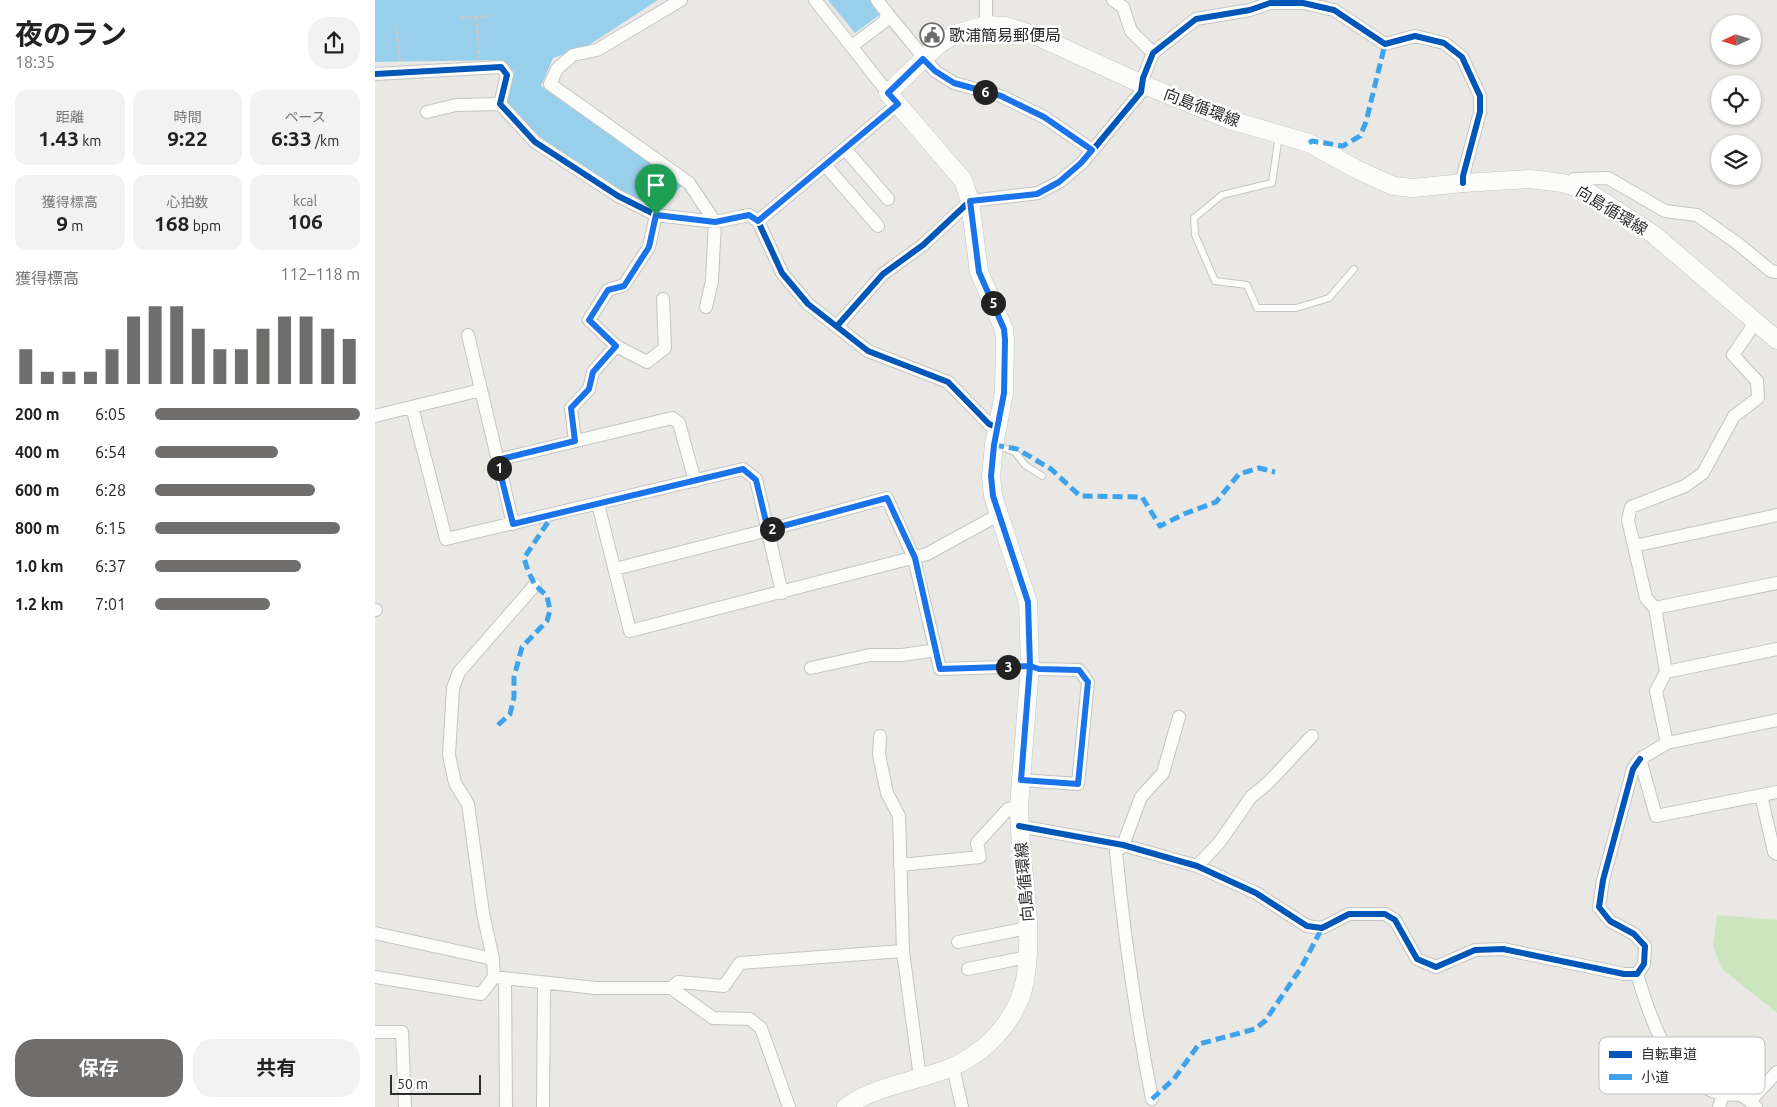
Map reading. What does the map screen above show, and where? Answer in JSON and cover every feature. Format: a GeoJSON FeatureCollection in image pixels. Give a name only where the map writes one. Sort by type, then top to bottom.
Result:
{"type":"FeatureCollection","features":[{"type":"Feature","properties":{"kind":"main road","name":"向島循環線"},"geometry":{"type":"LineString","coordinates":[[846,1107],[876,1092],[953,1067],[980,1051],[1003,1028],[1015,1008],[1025,982],[1027,928],[1019,806],[1030,666],[1028,602],[993,496],[991,476],[1004,393],[1004,329],[979,272],[970,201],[963,180],[893,99],[923,59],[938,44],[955,34],[986,25],[1006,26],[1039,37],[1142,84],[1230,120],[1309,143],[1356,170],[1393,186],[1413,188],[1530,179],[1563,183],[1585,190],[1653,234],[1777,340]]}},
{"type":"Feature","properties":{"kind":"street"},"geometry":{"type":"LineString","coordinates":[[681,0],[597,50],[573,56],[557,68],[550,84],[689,184],[715,222],[711,281],[706,307]]}},
{"type":"Feature","properties":{"kind":"street"},"geometry":{"type":"LineString","coordinates":[[758,221],[845,149],[893,99],[815,0]]}},
{"type":"Feature","properties":{"kind":"street"},"geometry":{"type":"LineString","coordinates":[[877,0],[923,59],[935,71],[954,83],[1001,96],[1044,117],[1092,150]]}},
{"type":"Feature","properties":{"kind":"street"},"geometry":{"type":"LineString","coordinates":[[986,0],[986,25]]}},
{"type":"Feature","properties":{"kind":"street"},"geometry":{"type":"LineString","coordinates":[[1113,0],[1123,6],[1131,30],[1153,53]]}},
{"type":"Feature","properties":{"kind":"street"},"geometry":{"type":"LineString","coordinates":[[837,326],[883,274],[923,245],[970,201],[1037,194],[1059,182],[1081,163],[1141,92],[1153,53],[1195,19],[1250,10],[1270,3],[1303,4],[1334,10],[1385,44],[1415,36],[1444,43],[1462,57],[1479,96],[1480,112],[1463,176],[1463,183]]}},
{"type":"Feature","properties":{"kind":"street"},"geometry":{"type":"LineString","coordinates":[[852,46],[885,21],[887,13]]}},
{"type":"Feature","properties":{"kind":"street"},"geometry":{"type":"LineString","coordinates":[[375,74],[501,67],[507,75],[500,104]]}},
{"type":"Feature","properties":{"kind":"street"},"geometry":{"type":"LineString","coordinates":[[427,112],[456,105],[500,104],[535,142],[617,196],[656,215],[715,222],[749,215],[758,221],[782,273],[808,304],[869,351],[948,382],[989,424],[996,437]]}},
{"type":"Feature","properties":{"kind":"street"},"geometry":{"type":"LineString","coordinates":[[845,149],[888,199]]}},
{"type":"Feature","properties":{"kind":"street"},"geometry":{"type":"LineString","coordinates":[[825,165],[879,226]]}},
{"type":"Feature","properties":{"kind":"street"},"geometry":{"type":"LineString","coordinates":[[1571,186],[1574,179],[1608,178],[1665,211],[1697,215],[1737,243],[1771,271],[1777,272]]}},
{"type":"Feature","properties":{"kind":"street"},"geometry":{"type":"LineString","coordinates":[[656,215],[649,247],[624,286],[608,290],[589,320],[616,346],[647,362],[665,348],[663,299]]}},
{"type":"Feature","properties":{"kind":"street"},"geometry":{"type":"LineString","coordinates":[[1667,743],[1656,691],[1667,672],[1655,608],[1646,598],[1628,520],[1631,507],[1685,486],[1703,473],[1734,416],[1758,398],[1757,381],[1733,355],[1755,323]]}},
{"type":"Feature","properties":{"kind":"street"},"geometry":{"type":"LineString","coordinates":[[468,335],[513,524]]}},
{"type":"Feature","properties":{"kind":"street"},"geometry":{"type":"LineString","coordinates":[[575,441],[571,408],[589,389],[593,372],[616,346]]}},
{"type":"Feature","properties":{"kind":"street"},"geometry":{"type":"LineString","coordinates":[[375,416],[481,390]]}},
{"type":"Feature","properties":{"kind":"street"},"geometry":{"type":"LineString","coordinates":[[412,407],[446,539],[743,469],[756,480],[782,593]]}},
{"type":"Feature","properties":{"kind":"street"},"geometry":{"type":"LineString","coordinates":[[497,460],[672,418],[679,423],[695,481]]}},
{"type":"Feature","properties":{"kind":"street"},"geometry":{"type":"LineString","coordinates":[[615,569],[887,498],[915,558],[940,669],[1030,666],[1039,669],[1079,670],[1088,682],[1078,784],[1021,780]]}},
{"type":"Feature","properties":{"kind":"street"},"geometry":{"type":"LineString","coordinates":[[598,504],[630,632],[915,558],[927,554],[1000,514]]}},
{"type":"Feature","properties":{"kind":"street"},"geometry":{"type":"LineString","coordinates":[[1635,546],[1777,515]]}},
{"type":"Feature","properties":{"kind":"street"},"geometry":{"type":"LineString","coordinates":[[1655,608],[1777,583]]}},
{"type":"Feature","properties":{"kind":"street"},"geometry":{"type":"LineString","coordinates":[[506,1107],[500,978],[493,958],[483,913],[468,804],[455,783],[449,755],[453,688],[459,672],[535,585]]}},
{"type":"Feature","properties":{"kind":"street"},"geometry":{"type":"LineString","coordinates":[[1667,672],[1777,649]]}},
{"type":"Feature","properties":{"kind":"street"},"geometry":{"type":"LineString","coordinates":[[811,668],[870,655],[901,655],[936,650]]}},
{"type":"Feature","properties":{"kind":"street"},"geometry":{"type":"LineString","coordinates":[[1152,1099],[1137,1019],[1125,936],[1116,852],[1123,845],[1141,797],[1163,773],[1179,717]]}},
{"type":"Feature","properties":{"kind":"street"},"geometry":{"type":"LineString","coordinates":[[1637,974],[1645,964],[1645,946],[1634,934],[1610,921],[1599,907],[1603,880],[1633,769],[1640,759],[1667,743],[1777,720]]}},
{"type":"Feature","properties":{"kind":"street"},"geometry":{"type":"LineString","coordinates":[[880,736],[879,755],[887,793],[899,816],[903,951],[920,1078]]}},
{"type":"Feature","properties":{"kind":"street"},"geometry":{"type":"LineString","coordinates":[[1197,866],[1219,843],[1251,797],[1268,783],[1311,736]]}},
{"type":"Feature","properties":{"kind":"street"},"geometry":{"type":"LineString","coordinates":[[1640,759],[1656,816],[1777,792]]}},
{"type":"Feature","properties":{"kind":"street"},"geometry":{"type":"LineString","coordinates":[[1761,795],[1774,852],[1777,854]]}},
{"type":"Feature","properties":{"kind":"street"},"geometry":{"type":"LineString","coordinates":[[901,865],[980,858],[977,843],[1008,809],[1019,806]]}},
{"type":"Feature","properties":{"kind":"street"},"geometry":{"type":"LineString","coordinates":[[1019,826],[1123,845],[1197,866],[1256,893],[1307,926],[1322,928],[1349,914],[1385,914],[1395,920],[1417,960],[1436,968],[1475,950],[1503,949],[1623,974],[1637,974]]}},
{"type":"Feature","properties":{"kind":"street"},"geometry":{"type":"LineString","coordinates":[[958,942],[1027,928]]}},
{"type":"Feature","properties":{"kind":"street"},"geometry":{"type":"LineString","coordinates":[[375,933],[493,958]]}},
{"type":"Feature","properties":{"kind":"street"},"geometry":{"type":"LineString","coordinates":[[671,988],[678,982],[724,986],[740,963],[903,951]]}},
{"type":"Feature","properties":{"kind":"street"},"geometry":{"type":"LineString","coordinates":[[967,969],[1027,957]]}},
{"type":"Feature","properties":{"kind":"street"},"geometry":{"type":"LineString","coordinates":[[1637,974],[1644,999],[1660,1037]]}},
{"type":"Feature","properties":{"kind":"street"},"geometry":{"type":"LineString","coordinates":[[375,977],[481,994],[500,978],[596,988],[671,988],[713,1018],[750,1019],[761,1028],[789,1107]]}},
{"type":"Feature","properties":{"kind":"street"},"geometry":{"type":"LineString","coordinates":[[543,1107],[544,983]]}},
{"type":"Feature","properties":{"kind":"street"},"geometry":{"type":"LineString","coordinates":[[375,1032],[402,1032],[405,1107]]}},
{"type":"Feature","properties":{"kind":"street"},"geometry":{"type":"LineString","coordinates":[[953,1067],[962,1107]]}},
{"type":"Feature","properties":{"kind":"street"},"geometry":{"type":"LineString","coordinates":[[1765,1088],[1777,1072]]}},
{"type":"Feature","properties":{"kind":"street"},"geometry":{"type":"LineString","coordinates":[[1719,1107],[1723,1094],[1741,1094],[1753,1104]]}},
{"type":"Feature","properties":{"kind":"lane"},"geometry":{"type":"LineString","coordinates":[[1279,134],[1273,184],[1222,195],[1194,218],[1195,235],[1215,281],[1247,285],[1257,308],[1296,308],[1329,298],[1354,269]]}},
{"type":"Feature","properties":{"kind":"lane"},"geometry":{"type":"LineString","coordinates":[[996,437],[1015,452],[1025,465],[1042,476]]}},
{"type":"Feature","properties":{"kind":"path"},"geometry":{"type":"LineString","coordinates":[[461,18],[493,16]]}},
{"type":"Feature","properties":{"kind":"path"},"geometry":{"type":"LineString","coordinates":[[477,17],[480,68]]}},
{"type":"Feature","properties":{"kind":"path"},"geometry":{"type":"LineString","coordinates":[[396,25],[401,72]]}},
{"type":"Feature","properties":{"kind":"green space"},"geometry":{"type":"Polygon","coordinates":[[[1717,915],[1777,920],[1777,1013],[1722,969],[1713,946],[1717,915]]]}},
{"type":"Feature","properties":{"kind":"water"},"geometry":{"type":"Polygon","coordinates":[[[375,0],[658,0],[586,47],[553,58],[541,86],[683,184],[660,212],[618,191],[539,136],[505,101],[514,72],[502,60],[375,62],[375,0]]]}},
{"type":"Feature","properties":{"kind":"water"},"geometry":{"type":"Polygon","coordinates":[[[828,0],[872,0],[882,13],[855,33],[828,0]]]}},
{"type":"Feature","properties":{"kind":"marked path"},"geometry":{"type":"LineString","coordinates":[[1309,143],[1312,141],[1343,146],[1360,136],[1366,122],[1385,44]]}},
{"type":"Feature","properties":{"kind":"marked path"},"geometry":{"type":"LineString","coordinates":[[994,445],[1017,449],[1051,469],[1080,496],[1142,497],[1160,526],[1184,514],[1216,502],[1239,474],[1259,468],[1275,472]]}},
{"type":"Feature","properties":{"kind":"marked path"},"geometry":{"type":"LineString","coordinates":[[498,725],[510,714],[514,697],[514,677],[522,647],[547,621],[550,610],[547,596],[535,585],[524,558],[548,522],[548,515]]}},
{"type":"Feature","properties":{"kind":"marked path"},"geometry":{"type":"LineString","coordinates":[[1152,1099],[1174,1079],[1199,1044],[1255,1029],[1265,1021],[1301,968],[1322,928]]}},
{"type":"Feature","properties":{"kind":"cycle path"},"geometry":{"type":"LineString","coordinates":[[837,326],[883,274],[923,245],[970,201],[1038,193],[1059,182],[1082,163],[1141,92],[1143,78],[1153,53],[1196,19],[1250,10],[1270,3],[1303,3],[1334,10],[1385,44],[1415,36],[1444,43],[1462,57],[1480,96],[1480,112],[1463,176],[1463,183]]}},
{"type":"Feature","properties":{"kind":"cycle path"},"geometry":{"type":"LineString","coordinates":[[375,74],[501,67],[507,75],[500,104],[535,142],[618,196],[656,215],[715,222],[749,215],[758,221],[782,273],[808,304],[868,351],[948,382],[989,424],[998,428]]}},
{"type":"Feature","properties":{"kind":"cycle path"},"geometry":{"type":"LineString","coordinates":[[1019,826],[1123,845],[1197,866],[1256,893],[1307,926],[1322,928],[1349,914],[1385,914],[1395,920],[1417,959],[1436,967],[1475,950],[1503,949],[1624,974],[1637,974],[1644,964],[1645,946],[1634,934],[1610,921],[1599,907],[1603,880],[1633,769],[1640,759]]}},
{"type":"Feature","properties":{"kind":"place","name":"歌浦簡易郵便局"},"geometry":{"type":"Point","coordinates":[932,35]}},
{"type":"Feature","properties":{"kind":"route"},"geometry":{"type":"LineString","coordinates":[[656,215],[649,247],[624,286],[608,290],[589,320],[616,346],[593,372],[589,389],[571,408],[575,441],[497,460],[513,524],[743,469],[756,480],[768,530],[887,498],[915,558],[940,669],[1030,666],[1021,780],[1078,784],[1088,682],[1079,670],[1039,669],[1030,666],[1028,602],[993,496],[991,476],[994,445],[1004,393],[1005,340],[1004,329],[979,272],[970,201],[1037,194],[1059,182],[1081,163],[1092,150],[1044,117],[1001,96],[954,83],[935,71],[923,59],[888,93],[898,104],[758,221],[749,215],[715,222],[656,215]]}}]}
